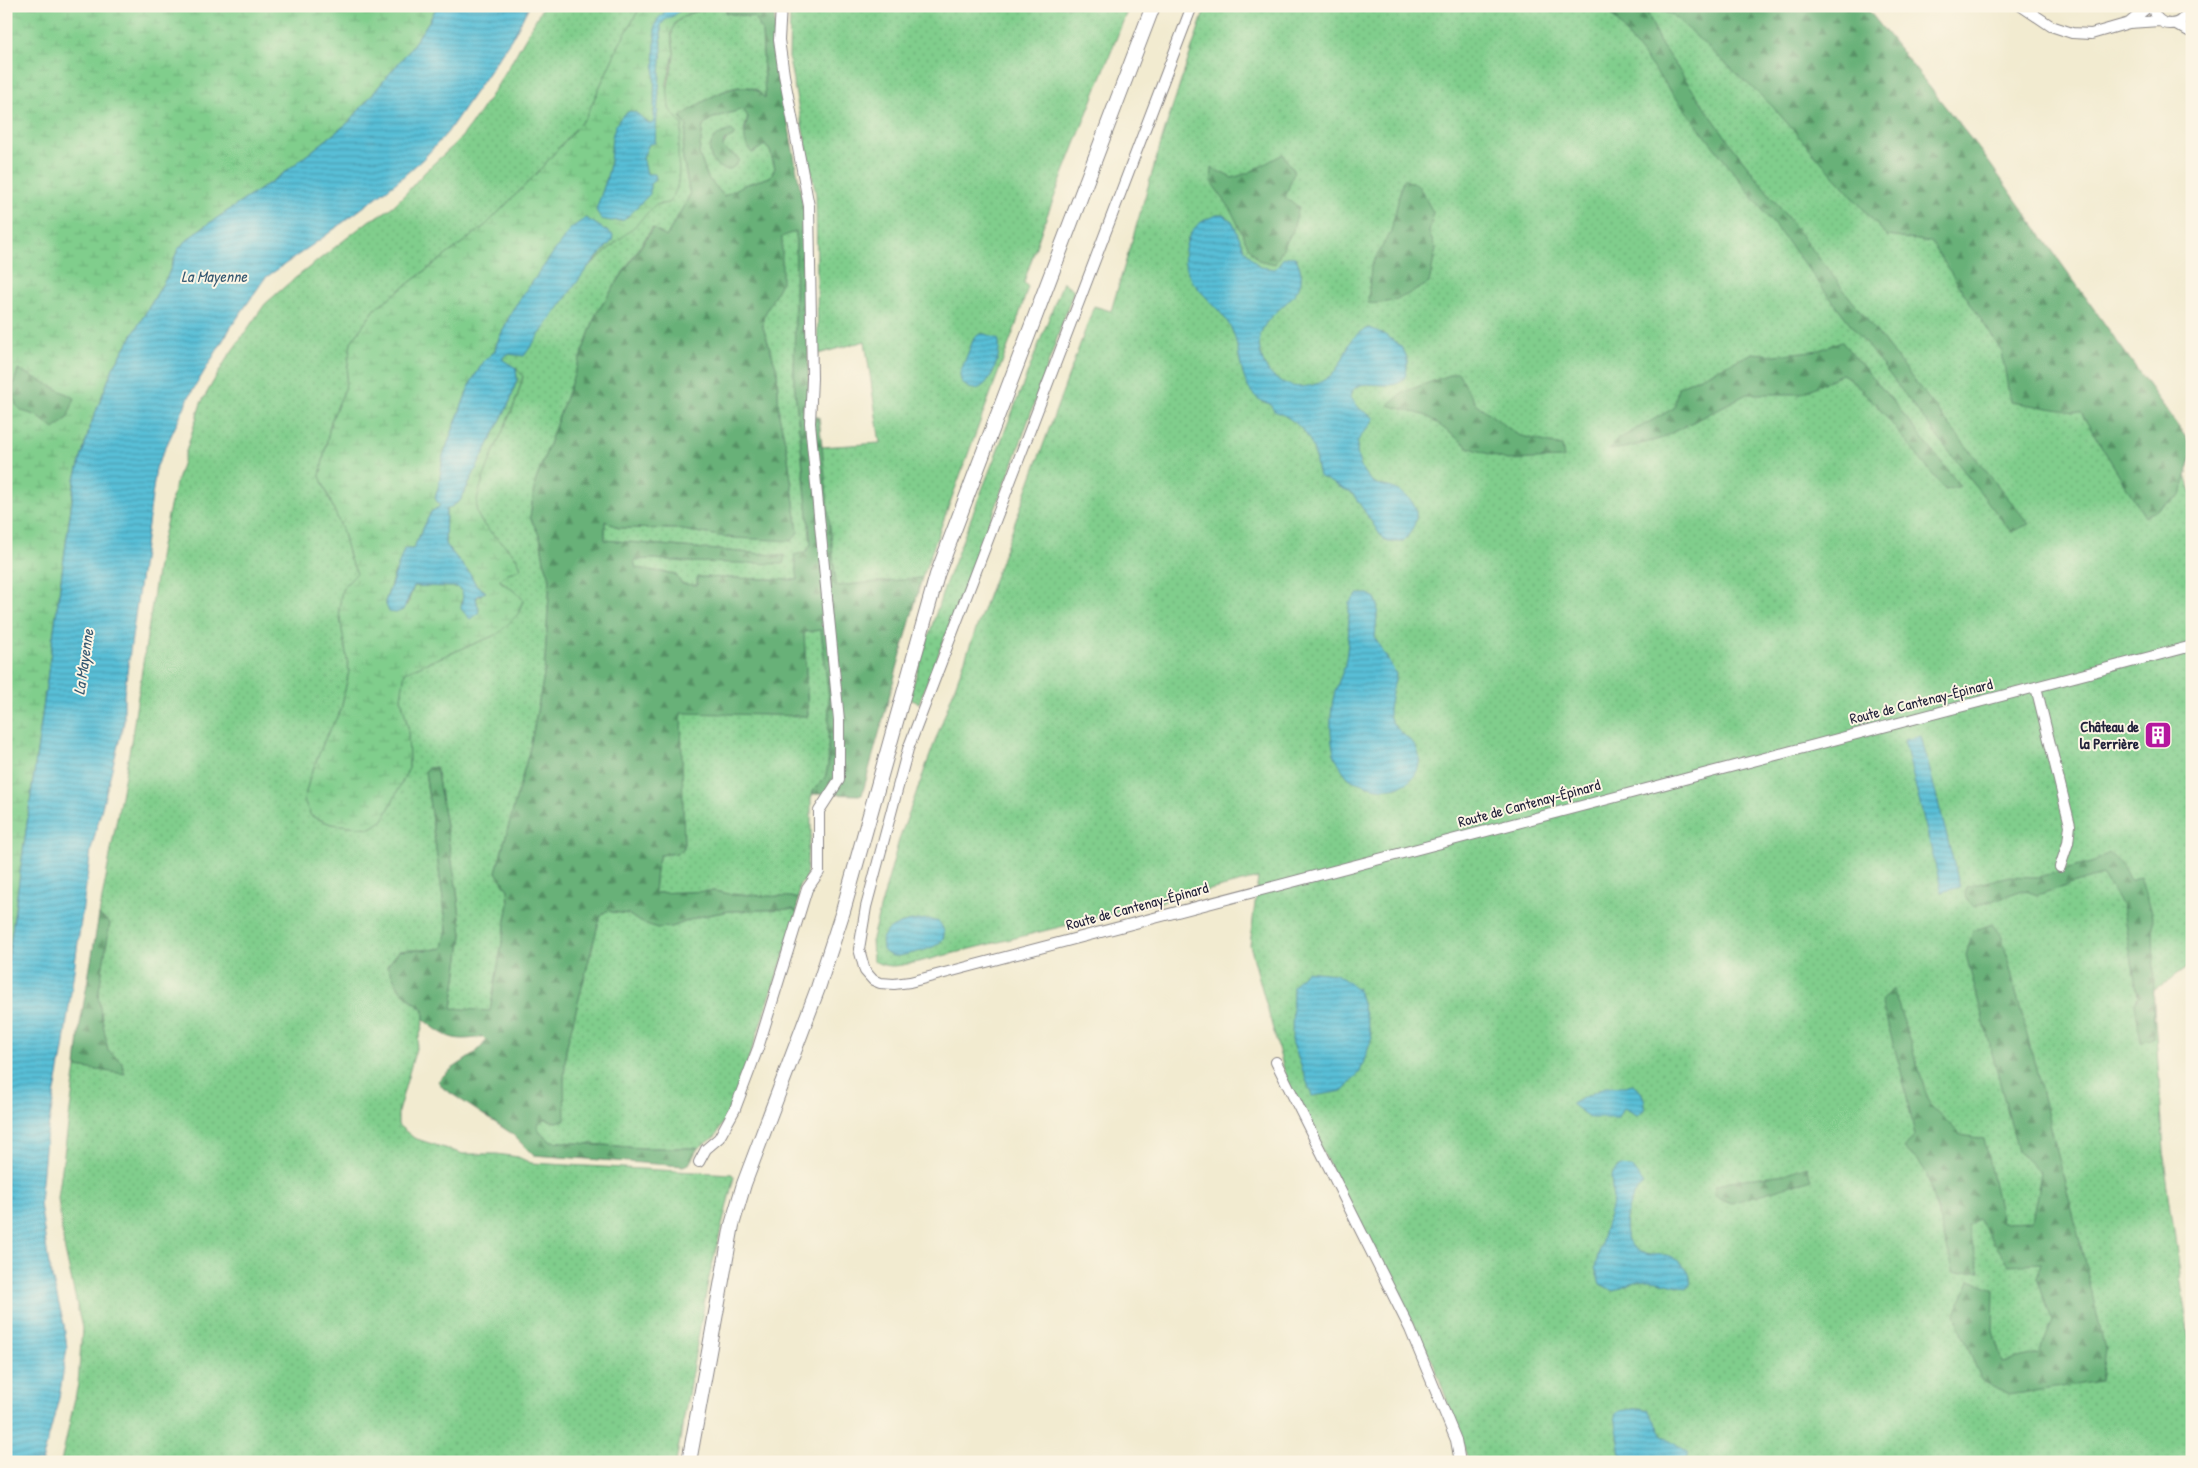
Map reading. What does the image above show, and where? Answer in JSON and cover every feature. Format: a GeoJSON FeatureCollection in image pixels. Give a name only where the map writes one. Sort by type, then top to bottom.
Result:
{"type":"FeatureCollection","features":[{"type":"Feature","properties":{"kind":"main road"},"geometry":{"type":"LineString","coordinates":[[689,1462],[732,1225],[744,1184],[818,988],[842,911],[937,575],[1153,6]]}},
{"type":"Feature","properties":{"kind":"street"},"geometry":{"type":"LineString","coordinates":[[699,1162],[706,1149],[719,1138],[735,1109],[758,1048],[808,889],[819,872],[819,812],[839,780],[839,720],[810,423],[812,378],[808,206],[779,40],[780,6]]}},
{"type":"Feature","properties":{"kind":"street","name":"Route de Cantenay-Épinard"},"geometry":{"type":"LineString","coordinates":[[1192,6],[908,749],[866,908],[859,949],[865,970],[873,980],[880,983],[894,984],[910,982],[2192,646]]}},
{"type":"Feature","properties":{"kind":"street"},"geometry":{"type":"LineString","coordinates":[[2021,6],[2051,26],[2072,33],[2097,33],[2129,23],[2160,22],[2171,25],[2176,24],[2189,12]]}},
{"type":"Feature","properties":{"kind":"street"},"geometry":{"type":"LineString","coordinates":[[2129,23],[2151,6],[2153,13],[2160,22]]}},
{"type":"Feature","properties":{"kind":"street"},"geometry":{"type":"LineString","coordinates":[[2176,24],[2192,33]]}},
{"type":"Feature","properties":{"kind":"street"},"geometry":{"type":"LineString","coordinates":[[2036,687],[2070,825],[2068,843],[2060,867]]}},
{"type":"Feature","properties":{"kind":"street"},"geometry":{"type":"LineString","coordinates":[[1276,1062],[1410,1329],[1456,1440],[1460,1462]]}},
{"type":"Feature","properties":{"kind":"green space"},"geometry":{"type":"Polygon","coordinates":[[[6,6],[437,6],[430,20],[407,53],[349,122],[280,176],[196,232],[178,249],[168,275],[113,368],[91,424],[75,479],[6,974],[6,6]],[[18,369],[12,389],[16,405],[22,411],[37,416],[54,429],[67,419],[75,398],[18,369]]]}},
{"type":"Feature","properties":{"kind":"green space"},"geometry":{"type":"Polygon","coordinates":[[[543,6],[641,6],[619,45],[586,117],[536,174],[486,225],[376,308],[351,342],[345,389],[331,421],[320,476],[342,529],[350,560],[357,573],[342,589],[339,611],[349,671],[341,710],[325,739],[310,777],[304,800],[311,816],[331,824],[371,828],[383,820],[409,768],[408,727],[401,698],[405,672],[498,634],[518,614],[523,600],[499,579],[508,573],[521,569],[518,561],[481,521],[477,513],[479,492],[484,477],[514,406],[523,377],[516,369],[517,379],[510,401],[460,501],[446,510],[445,544],[470,574],[476,585],[486,592],[478,595],[476,599],[479,609],[478,614],[470,619],[461,609],[463,594],[457,587],[415,586],[406,605],[400,611],[389,612],[385,602],[404,549],[413,549],[431,512],[440,506],[435,498],[443,456],[470,384],[484,361],[495,351],[513,309],[571,228],[586,218],[613,235],[612,241],[592,264],[655,205],[668,203],[675,192],[679,168],[678,147],[683,126],[670,110],[667,95],[674,55],[672,30],[674,26],[688,14],[714,7],[727,6],[726,13],[754,17],[762,30],[765,99],[757,90],[748,87],[738,87],[717,94],[680,117],[687,126],[682,153],[690,195],[666,237],[652,228],[596,314],[535,483],[530,517],[540,537],[544,561],[550,578],[544,675],[530,748],[496,872],[508,890],[509,903],[490,1012],[452,1009],[462,935],[457,891],[436,767],[425,771],[447,928],[443,948],[400,951],[387,966],[401,991],[424,1011],[424,1020],[398,1112],[398,1125],[414,1138],[463,1154],[497,1154],[518,1157],[531,1163],[732,1174],[734,1177],[708,1282],[676,1462],[61,1462],[78,1384],[82,1328],[64,1246],[58,1198],[76,1067],[124,1073],[121,1061],[108,1052],[98,996],[110,923],[99,915],[131,742],[161,545],[174,490],[201,403],[227,358],[265,304],[370,220],[394,206],[462,136],[498,85],[543,6]]]}},
{"type":"Feature","properties":{"kind":"green space"},"geometry":{"type":"Polygon","coordinates":[[[641,6],[716,6],[687,14],[675,23],[671,34],[674,53],[667,83],[669,109],[683,126],[678,147],[679,168],[675,192],[668,203],[655,205],[635,226],[588,267],[612,241],[586,218],[572,228],[513,309],[495,351],[484,361],[470,384],[443,456],[435,498],[441,506],[431,512],[416,544],[395,572],[385,602],[407,605],[414,586],[457,587],[461,590],[464,597],[461,603],[479,609],[476,599],[484,590],[476,585],[470,574],[445,544],[446,510],[460,501],[510,401],[517,379],[516,368],[523,376],[519,391],[484,477],[479,492],[477,513],[481,521],[518,561],[521,569],[508,573],[499,580],[523,600],[518,614],[498,634],[405,672],[401,698],[408,727],[409,768],[383,820],[371,828],[331,824],[311,816],[304,800],[310,777],[325,739],[341,710],[349,671],[339,611],[342,589],[357,573],[350,560],[342,529],[320,476],[331,421],[345,389],[351,342],[376,308],[486,225],[536,174],[586,117],[619,45],[641,6]]]}},
{"type":"Feature","properties":{"kind":"green space"},"geometry":{"type":"Polygon","coordinates":[[[727,6],[774,6],[777,63],[807,226],[809,416],[819,417],[836,586],[922,578],[862,795],[813,794],[814,789],[825,778],[828,766],[829,698],[821,630],[804,632],[808,716],[681,713],[684,848],[678,853],[660,855],[656,869],[654,893],[715,891],[729,894],[791,897],[798,899],[797,913],[793,909],[729,911],[698,917],[672,927],[657,928],[638,921],[628,914],[606,911],[600,917],[566,1049],[564,1080],[565,1120],[556,1122],[545,1119],[537,1125],[540,1133],[550,1141],[642,1148],[698,1148],[689,1164],[683,1166],[533,1155],[511,1133],[443,1088],[438,1081],[475,1053],[486,1041],[482,1037],[457,1039],[445,1035],[424,1020],[424,1010],[401,991],[387,966],[399,951],[443,948],[447,928],[425,771],[436,767],[457,891],[462,935],[452,1008],[490,1011],[509,903],[508,890],[496,872],[530,748],[544,675],[550,578],[544,561],[540,537],[530,517],[535,483],[596,314],[653,228],[666,237],[690,195],[682,153],[687,126],[680,117],[716,94],[737,87],[747,87],[756,90],[765,98],[762,30],[754,17],[726,13],[727,6]],[[743,109],[711,119],[703,126],[699,154],[708,178],[724,196],[744,185],[770,177],[775,168],[770,151],[765,145],[752,153],[746,144],[745,136],[748,117],[743,109]],[[796,231],[782,237],[782,281],[763,318],[763,327],[777,370],[779,415],[787,450],[798,532],[792,541],[734,538],[676,529],[619,528],[605,521],[605,540],[785,556],[783,564],[689,562],[653,559],[634,560],[636,568],[675,574],[682,584],[697,585],[697,577],[798,580],[794,555],[806,552],[811,544],[794,380],[796,231]]]}},
{"type":"Feature","properties":{"kind":"green space"},"geometry":{"type":"Polygon","coordinates":[[[790,6],[1129,6],[1043,226],[1024,282],[1028,287],[1016,325],[922,578],[836,586],[821,447],[880,443],[865,341],[818,354],[816,195],[789,60],[790,6]]]}},
{"type":"Feature","properties":{"kind":"green space"},"geometry":{"type":"Polygon","coordinates":[[[1206,6],[1855,6],[2185,473],[2192,494],[2192,964],[2153,991],[2165,1166],[2192,1362],[2192,1462],[1469,1462],[1434,1364],[1289,1088],[1250,945],[1258,878],[918,962],[889,966],[873,960],[872,938],[899,840],[1094,306],[1111,311],[1166,126],[1206,6]]]}},
{"type":"Feature","properties":{"kind":"green space"},"geometry":{"type":"Polygon","coordinates":[[[1605,6],[1645,6],[1660,43],[1735,150],[1945,420],[2029,524],[2011,532],[1605,6]]]}},
{"type":"Feature","properties":{"kind":"green space"},"geometry":{"type":"Polygon","coordinates":[[[1652,6],[1865,6],[1983,154],[2192,446],[2192,455],[2181,495],[2145,517],[2081,413],[2010,402],[2002,352],[1931,242],[1887,236],[1772,106],[1675,17],[1652,6]]]}},
{"type":"Feature","properties":{"kind":"green space"},"geometry":{"type":"Polygon","coordinates":[[[743,109],[748,117],[744,130],[753,153],[764,145],[770,151],[775,168],[770,177],[744,185],[724,196],[708,178],[699,154],[703,126],[711,119],[743,109]],[[731,130],[711,159],[737,156],[726,152],[723,147],[727,138],[733,137],[731,130]]]}},
{"type":"Feature","properties":{"kind":"green space"},"geometry":{"type":"Polygon","coordinates":[[[731,130],[735,133],[733,137],[724,141],[723,147],[739,160],[734,166],[723,169],[713,160],[710,154],[710,147],[717,136],[731,130]]]}},
{"type":"Feature","properties":{"kind":"green space"},"geometry":{"type":"Polygon","coordinates":[[[1283,154],[1294,172],[1285,198],[1299,207],[1293,230],[1275,264],[1258,260],[1248,246],[1230,208],[1211,182],[1212,168],[1232,178],[1248,173],[1283,154]]]}},
{"type":"Feature","properties":{"kind":"green space"},"geometry":{"type":"Polygon","coordinates":[[[1403,179],[1418,185],[1433,212],[1429,233],[1436,249],[1429,283],[1408,295],[1392,301],[1368,303],[1371,266],[1391,231],[1403,179]]]}},
{"type":"Feature","properties":{"kind":"green space"},"geometry":{"type":"Polygon","coordinates":[[[796,231],[794,380],[811,544],[806,552],[798,580],[697,577],[697,585],[682,584],[675,574],[636,568],[633,560],[653,559],[689,562],[785,556],[605,540],[605,521],[619,528],[676,529],[734,538],[798,532],[787,450],[779,415],[777,370],[763,327],[763,318],[770,303],[781,254],[781,236],[796,231]]]}},
{"type":"Feature","properties":{"kind":"green space"},"geometry":{"type":"Polygon","coordinates":[[[1063,282],[1074,290],[1015,458],[919,703],[910,699],[911,691],[945,585],[1063,282]]]}},
{"type":"Feature","properties":{"kind":"green space"},"geometry":{"type":"Polygon","coordinates":[[[1841,341],[1892,400],[1960,486],[1945,490],[1876,404],[1849,378],[1842,374],[1801,394],[1747,394],[1660,439],[1609,450],[1617,440],[1674,408],[1678,387],[1753,353],[1775,355],[1820,350],[1841,341]]]}},
{"type":"Feature","properties":{"kind":"green space"},"geometry":{"type":"Polygon","coordinates":[[[18,369],[75,398],[67,419],[54,430],[37,416],[22,411],[16,405],[12,389],[18,369]]]}},
{"type":"Feature","properties":{"kind":"green space"},"geometry":{"type":"Polygon","coordinates":[[[1458,372],[1475,403],[1518,435],[1562,446],[1564,458],[1507,460],[1470,448],[1427,416],[1388,405],[1406,391],[1458,372]]]}},
{"type":"Feature","properties":{"kind":"green space"},"geometry":{"type":"Polygon","coordinates":[[[821,630],[829,698],[828,766],[825,778],[814,789],[811,799],[811,836],[808,848],[806,880],[799,885],[798,899],[729,894],[715,891],[654,893],[656,869],[660,855],[678,853],[684,848],[680,712],[808,716],[804,632],[821,630]]]}},
{"type":"Feature","properties":{"kind":"green space"},"geometry":{"type":"Polygon","coordinates":[[[2109,853],[2123,866],[2130,881],[2140,877],[2153,919],[2153,1038],[2141,1042],[2135,1004],[2138,996],[2122,906],[2102,875],[2037,895],[2023,890],[1974,907],[1965,897],[1966,887],[2009,876],[2039,877],[2094,862],[2109,853]]]}},
{"type":"Feature","properties":{"kind":"green space"},"geometry":{"type":"Polygon","coordinates":[[[793,909],[797,913],[783,958],[735,1099],[716,1136],[698,1148],[642,1148],[550,1141],[540,1133],[536,1125],[545,1119],[556,1122],[564,1080],[566,1049],[600,917],[606,911],[628,914],[638,921],[672,927],[698,917],[729,911],[793,909]]]}},
{"type":"Feature","properties":{"kind":"green space"},"geometry":{"type":"Polygon","coordinates":[[[99,915],[110,923],[98,996],[108,1051],[121,1061],[125,1074],[76,1067],[80,1025],[99,915]]]}},
{"type":"Feature","properties":{"kind":"green space"},"geometry":{"type":"Polygon","coordinates":[[[1992,924],[2002,937],[2078,1233],[2105,1349],[2101,1381],[2008,1395],[1981,1380],[1955,1314],[1970,1280],[1994,1289],[1993,1331],[2002,1362],[2039,1353],[2052,1321],[2037,1278],[2042,1263],[2009,1265],[1978,1219],[1967,1225],[1980,1272],[1954,1273],[1926,1172],[1917,1159],[1904,1149],[1915,1135],[1901,1071],[1881,1001],[1893,988],[1930,1105],[1961,1135],[1984,1139],[2002,1222],[2032,1221],[2041,1173],[2018,1151],[1966,955],[1973,931],[1992,924]]]}},
{"type":"Feature","properties":{"kind":"green space"},"geometry":{"type":"Polygon","coordinates":[[[1807,1166],[1812,1179],[1731,1203],[1715,1196],[1715,1186],[1729,1181],[1785,1174],[1807,1166]]]}},
{"type":"Feature","properties":{"kind":"water","name":"La Mayenne"},"geometry":{"type":"Polygon","coordinates":[[[437,6],[529,6],[514,35],[447,133],[424,158],[398,181],[265,278],[231,327],[190,395],[156,468],[124,694],[124,722],[91,850],[63,1049],[46,1139],[40,1203],[49,1265],[64,1324],[67,1348],[59,1398],[42,1462],[6,1462],[6,974],[75,479],[91,424],[113,368],[168,275],[178,249],[196,232],[280,176],[349,122],[407,53],[430,20],[437,6]]]}},
{"type":"Feature","properties":{"kind":"water"},"geometry":{"type":"Polygon","coordinates":[[[670,6],[684,6],[661,25],[662,49],[655,143],[649,144],[643,157],[647,174],[655,174],[656,179],[650,184],[650,194],[624,220],[611,221],[601,219],[596,210],[608,174],[614,129],[623,116],[630,111],[649,123],[652,124],[654,120],[655,25],[670,6]]]}},
{"type":"Feature","properties":{"kind":"water"},"geometry":{"type":"Polygon","coordinates":[[[1217,215],[1223,215],[1232,221],[1245,250],[1259,267],[1275,269],[1284,258],[1295,257],[1301,273],[1300,286],[1264,326],[1260,339],[1261,355],[1265,365],[1277,379],[1300,387],[1313,385],[1326,379],[1340,364],[1353,339],[1359,332],[1369,328],[1391,339],[1404,351],[1407,367],[1401,382],[1387,385],[1364,384],[1355,388],[1351,394],[1351,398],[1360,409],[1374,418],[1357,443],[1358,457],[1363,471],[1373,482],[1404,494],[1415,506],[1416,520],[1403,542],[1388,542],[1383,539],[1353,494],[1319,476],[1311,442],[1303,430],[1292,420],[1274,411],[1270,404],[1259,400],[1246,383],[1232,330],[1191,279],[1186,268],[1184,256],[1189,236],[1202,222],[1217,215]]]}},
{"type":"Feature","properties":{"kind":"water"},"geometry":{"type":"Polygon","coordinates":[[[586,218],[613,235],[612,241],[588,267],[524,356],[508,354],[503,357],[503,360],[516,368],[517,379],[510,401],[460,501],[446,510],[445,544],[470,574],[476,585],[486,592],[478,595],[476,599],[479,609],[478,614],[470,619],[461,609],[463,594],[457,587],[414,586],[403,610],[396,613],[389,612],[385,602],[404,549],[413,549],[431,512],[440,506],[435,498],[443,456],[470,384],[484,361],[495,351],[513,309],[571,228],[586,218]]]}},
{"type":"Feature","properties":{"kind":"water"},"geometry":{"type":"Polygon","coordinates":[[[980,334],[998,339],[999,353],[993,373],[981,387],[974,389],[963,383],[960,373],[974,338],[980,334]]]}},
{"type":"Feature","properties":{"kind":"water"},"geometry":{"type":"Polygon","coordinates":[[[1358,594],[1368,594],[1374,597],[1378,604],[1375,638],[1396,674],[1390,703],[1390,718],[1398,730],[1413,744],[1419,756],[1416,773],[1403,785],[1395,787],[1377,788],[1351,780],[1339,765],[1333,747],[1332,706],[1346,656],[1349,634],[1349,603],[1358,594]]]}},
{"type":"Feature","properties":{"kind":"water"},"geometry":{"type":"Polygon","coordinates":[[[1921,736],[1960,887],[1942,892],[1904,740],[1921,736]]]}},
{"type":"Feature","properties":{"kind":"water"},"geometry":{"type":"Polygon","coordinates":[[[929,919],[939,922],[943,929],[944,935],[938,944],[925,950],[898,956],[890,955],[883,950],[882,939],[890,929],[902,923],[929,919]]]}},
{"type":"Feature","properties":{"kind":"water"},"geometry":{"type":"Polygon","coordinates":[[[1306,971],[1336,974],[1358,989],[1372,1038],[1360,1072],[1343,1091],[1312,1096],[1292,1041],[1293,986],[1306,971]]]}},
{"type":"Feature","properties":{"kind":"water"},"geometry":{"type":"Polygon","coordinates":[[[1633,1085],[1641,1092],[1645,1102],[1645,1109],[1637,1115],[1624,1108],[1617,1118],[1590,1118],[1571,1104],[1605,1087],[1633,1085]]]}},
{"type":"Feature","properties":{"kind":"water"},"geometry":{"type":"Polygon","coordinates":[[[1620,1166],[1631,1167],[1644,1184],[1635,1194],[1628,1210],[1625,1227],[1630,1244],[1640,1252],[1648,1255],[1668,1256],[1683,1264],[1689,1273],[1690,1279],[1690,1285],[1686,1288],[1657,1281],[1642,1280],[1614,1291],[1600,1284],[1595,1267],[1613,1200],[1611,1176],[1620,1166]]]}},
{"type":"Feature","properties":{"kind":"water"},"geometry":{"type":"Polygon","coordinates":[[[1640,1408],[1648,1410],[1663,1435],[1689,1453],[1686,1462],[1626,1462],[1621,1455],[1615,1415],[1619,1411],[1640,1408]]]}},
{"type":"Feature","properties":{"kind":"place","name":"Château de la Perrière"},"geometry":{"type":"Point","coordinates":[2158,735]}}]}
